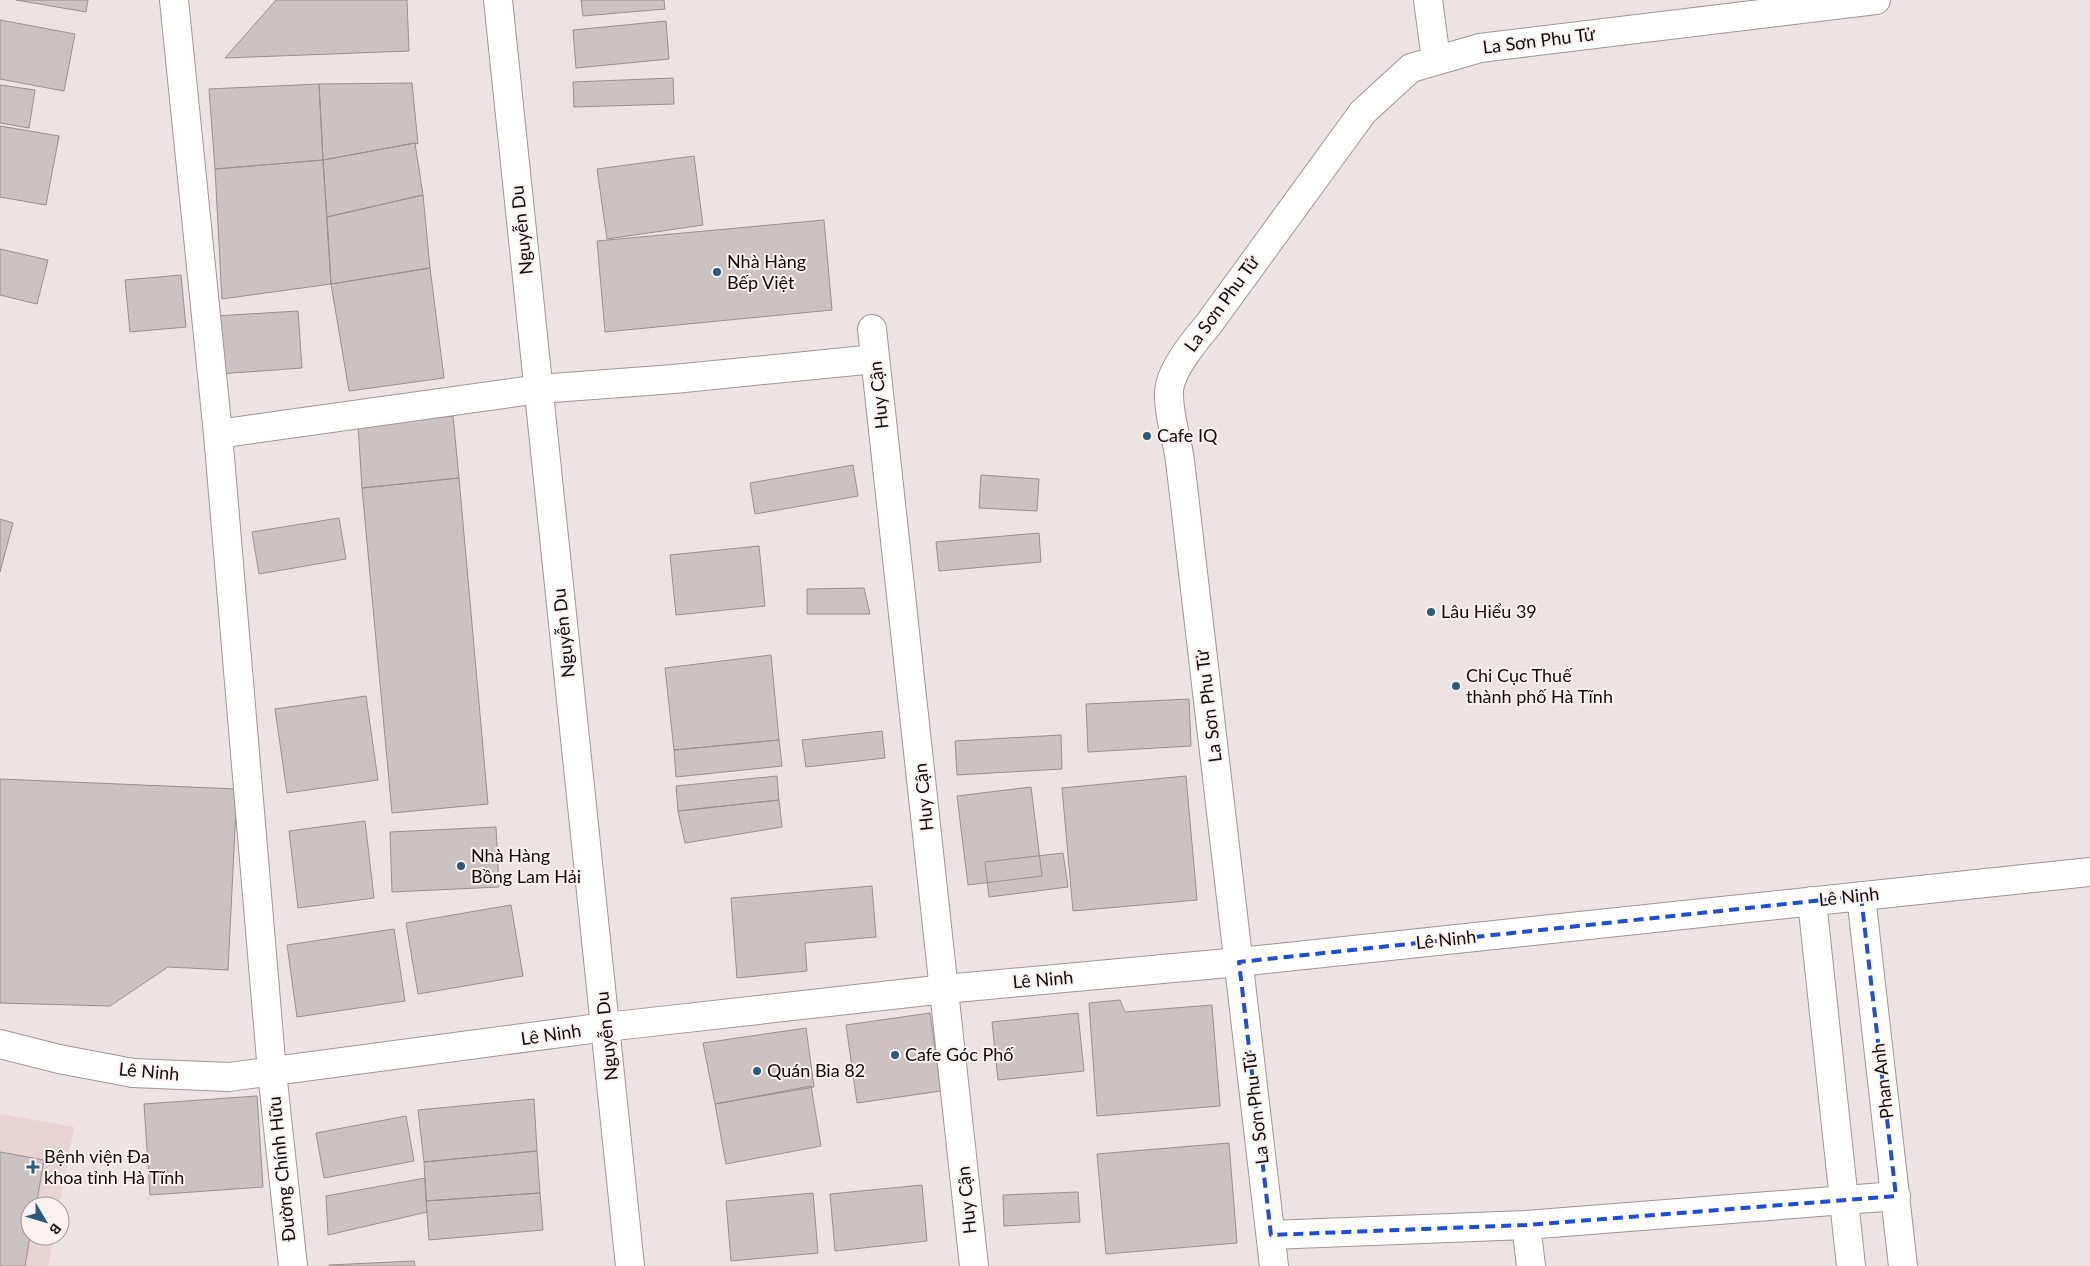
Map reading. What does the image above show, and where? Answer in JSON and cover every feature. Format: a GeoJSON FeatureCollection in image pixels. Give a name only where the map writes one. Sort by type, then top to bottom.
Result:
{"type":"FeatureCollection","features":[{"type":"Feature","properties":{"kind":"street","name":"Đường Chính Hữu"},"geometry":{"type":"LineString","coordinates":[[174,0],[218,434],[272,1072],[293,1266]]}},
{"type":"Feature","properties":{"kind":"street","name":"Nguyễn Du"},"geometry":{"type":"LineString","coordinates":[[498,0],[630,1266]]}},
{"type":"Feature","properties":{"kind":"street"},"geometry":{"type":"LineString","coordinates":[[1428,0],[1436,59]]}},
{"type":"Feature","properties":{"kind":"street","name":"La Sơn Phu Tử"},"geometry":{"type":"LineString","coordinates":[[1274,1266],[1180,461],[1171,416],[1169,390],[1187,350],[1363,112],[1411,68],[1436,59],[1480,48],[1876,0]]}},
{"type":"Feature","properties":{"kind":"street","name":"Huy Cận"},"geometry":{"type":"LineString","coordinates":[[872,329],[974,1266]]}},
{"type":"Feature","properties":{"kind":"street"},"geometry":{"type":"LineString","coordinates":[[218,434],[539,389],[674,379],[876,359]]}},
{"type":"Feature","properties":{"kind":"street","name":"Lê Ninh"},"geometry":{"type":"LineString","coordinates":[[0,1044],[60,1059],[133,1073],[229,1078],[606,1027],[945,989],[1239,962],[2090,872]]}},
{"type":"Feature","properties":{"kind":"street","name":"Phan Anh"},"geometry":{"type":"LineString","coordinates":[[1861,896],[1903,1266]]}},
{"type":"Feature","properties":{"kind":"street"},"geometry":{"type":"LineString","coordinates":[[1812,901],[1851,1266]]}},
{"type":"Feature","properties":{"kind":"street"},"geometry":{"type":"LineString","coordinates":[[1270,1235],[1526,1225],[1896,1196]]}},
{"type":"Feature","properties":{"kind":"street"},"geometry":{"type":"LineString","coordinates":[[1526,1225],[1531,1266]]}},
{"type":"Feature","properties":{"kind":"highlighted area"},"geometry":{"type":"Polygon","coordinates":[[[1861,896],[1896,1196],[1526,1225],[1271,1235],[1239,962],[1861,896]]]}},
{"type":"Feature","properties":{"kind":"shaded area","name":"Bệnh viện Đa khoa tỉnh Hà Tĩnh"},"geometry":{"type":"Polygon","coordinates":[[[0,1114],[74,1127],[61,1196],[20,1196],[20,1246],[52,1246],[48,1266],[0,1266],[0,1114]]]}},
{"type":"Feature","properties":{"kind":"building"},"geometry":{"type":"Polygon","coordinates":[[[16,0],[88,0],[86,12],[16,0]]]}},
{"type":"Feature","properties":{"kind":"building"},"geometry":{"type":"Polygon","coordinates":[[[276,0],[407,0],[409,51],[225,58],[276,0]]]}},
{"type":"Feature","properties":{"kind":"building"},"geometry":{"type":"Polygon","coordinates":[[[581,0],[664,0],[665,9],[583,16],[581,0]]]}},
{"type":"Feature","properties":{"kind":"building"},"geometry":{"type":"Polygon","coordinates":[[[0,20],[75,34],[64,91],[0,79],[0,20]]]}},
{"type":"Feature","properties":{"kind":"building"},"geometry":{"type":"Polygon","coordinates":[[[666,21],[669,59],[576,68],[573,30],[666,21]]]}},
{"type":"Feature","properties":{"kind":"building"},"geometry":{"type":"Polygon","coordinates":[[[673,78],[674,104],[574,107],[573,82],[673,78]]]}},
{"type":"Feature","properties":{"kind":"building"},"geometry":{"type":"Polygon","coordinates":[[[412,83],[418,144],[323,160],[319,84],[412,83]]]}},
{"type":"Feature","properties":{"kind":"building"},"geometry":{"type":"Polygon","coordinates":[[[319,84],[323,160],[215,169],[209,89],[319,84]]]}},
{"type":"Feature","properties":{"kind":"building"},"geometry":{"type":"Polygon","coordinates":[[[0,85],[35,90],[29,128],[0,123],[0,85]]]}},
{"type":"Feature","properties":{"kind":"building"},"geometry":{"type":"Polygon","coordinates":[[[0,126],[59,136],[46,205],[0,197],[0,126]]]}},
{"type":"Feature","properties":{"kind":"building"},"geometry":{"type":"Polygon","coordinates":[[[415,143],[423,195],[327,217],[323,160],[415,143]]]}},
{"type":"Feature","properties":{"kind":"building"},"geometry":{"type":"Polygon","coordinates":[[[694,156],[703,225],[607,239],[597,169],[694,156]]]}},
{"type":"Feature","properties":{"kind":"building"},"geometry":{"type":"Polygon","coordinates":[[[323,160],[331,284],[222,299],[215,169],[323,160]]]}},
{"type":"Feature","properties":{"kind":"building"},"geometry":{"type":"Polygon","coordinates":[[[423,195],[430,268],[331,284],[327,217],[423,195]]]}},
{"type":"Feature","properties":{"kind":"building"},"geometry":{"type":"Polygon","coordinates":[[[824,220],[832,310],[605,332],[597,241],[824,220]]]}},
{"type":"Feature","properties":{"kind":"building"},"geometry":{"type":"Polygon","coordinates":[[[0,249],[48,260],[37,304],[0,295],[0,249]]]}},
{"type":"Feature","properties":{"kind":"building"},"geometry":{"type":"Polygon","coordinates":[[[430,268],[444,378],[349,391],[331,284],[430,268]]]}},
{"type":"Feature","properties":{"kind":"building"},"geometry":{"type":"Polygon","coordinates":[[[181,275],[186,327],[130,332],[125,280],[181,275]]]}},
{"type":"Feature","properties":{"kind":"building"},"geometry":{"type":"Polygon","coordinates":[[[298,311],[302,368],[219,374],[215,316],[298,311]]]}},
{"type":"Feature","properties":{"kind":"building"},"geometry":{"type":"Polygon","coordinates":[[[453,416],[459,478],[362,488],[358,425],[453,416]]]}},
{"type":"Feature","properties":{"kind":"building"},"geometry":{"type":"Polygon","coordinates":[[[853,465],[858,496],[755,514],[750,483],[853,465]]]}},
{"type":"Feature","properties":{"kind":"building"},"geometry":{"type":"Polygon","coordinates":[[[981,475],[1039,479],[1037,511],[979,508],[981,475]]]}},
{"type":"Feature","properties":{"kind":"building"},"geometry":{"type":"Polygon","coordinates":[[[459,478],[488,804],[392,813],[362,488],[459,478]]]}},
{"type":"Feature","properties":{"kind":"building"},"geometry":{"type":"Polygon","coordinates":[[[339,518],[346,559],[259,574],[252,532],[339,518]]]}},
{"type":"Feature","properties":{"kind":"building"},"geometry":{"type":"Polygon","coordinates":[[[0,519],[13,523],[0,572],[0,519]]]}},
{"type":"Feature","properties":{"kind":"building"},"geometry":{"type":"Polygon","coordinates":[[[1039,533],[1041,562],[939,571],[936,542],[1039,533]]]}},
{"type":"Feature","properties":{"kind":"building"},"geometry":{"type":"Polygon","coordinates":[[[759,546],[765,606],[676,615],[670,555],[759,546]]]}},
{"type":"Feature","properties":{"kind":"building"},"geometry":{"type":"Polygon","coordinates":[[[864,588],[870,614],[807,614],[807,589],[864,588]]]}},
{"type":"Feature","properties":{"kind":"building"},"geometry":{"type":"Polygon","coordinates":[[[771,655],[779,740],[674,750],[665,668],[771,655]]]}},
{"type":"Feature","properties":{"kind":"building"},"geometry":{"type":"Polygon","coordinates":[[[366,696],[378,780],[287,793],[275,709],[366,696]]]}},
{"type":"Feature","properties":{"kind":"building"},"geometry":{"type":"Polygon","coordinates":[[[1189,699],[1191,746],[1088,752],[1086,704],[1189,699]]]}},
{"type":"Feature","properties":{"kind":"building"},"geometry":{"type":"Polygon","coordinates":[[[882,731],[885,758],[806,767],[802,740],[882,731]]]}},
{"type":"Feature","properties":{"kind":"building"},"geometry":{"type":"Polygon","coordinates":[[[1061,735],[1062,769],[957,775],[955,741],[1061,735]]]}},
{"type":"Feature","properties":{"kind":"building"},"geometry":{"type":"Polygon","coordinates":[[[779,740],[782,766],[676,777],[674,750],[779,740]]]}},
{"type":"Feature","properties":{"kind":"building"},"geometry":{"type":"Polygon","coordinates":[[[777,776],[779,800],[678,811],[676,786],[777,776]]]}},
{"type":"Feature","properties":{"kind":"building"},"geometry":{"type":"Polygon","coordinates":[[[1186,776],[1197,900],[1073,911],[1062,788],[1186,776]]]}},
{"type":"Feature","properties":{"kind":"building"},"geometry":{"type":"Polygon","coordinates":[[[0,779],[237,789],[228,970],[168,967],[110,1006],[0,1003],[0,779]]]}},
{"type":"Feature","properties":{"kind":"building"},"geometry":{"type":"Polygon","coordinates":[[[1031,787],[1042,876],[968,885],[957,796],[1031,787]]]}},
{"type":"Feature","properties":{"kind":"building"},"geometry":{"type":"Polygon","coordinates":[[[779,800],[782,827],[685,843],[678,811],[779,800]]]}},
{"type":"Feature","properties":{"kind":"building"},"geometry":{"type":"Polygon","coordinates":[[[365,821],[374,898],[298,908],[289,831],[365,821]]]}},
{"type":"Feature","properties":{"kind":"building"},"geometry":{"type":"Polygon","coordinates":[[[496,827],[499,887],[392,892],[390,832],[496,827]]]}},
{"type":"Feature","properties":{"kind":"building"},"geometry":{"type":"Polygon","coordinates":[[[1063,853],[1068,887],[989,897],[985,862],[1063,853]]]}},
{"type":"Feature","properties":{"kind":"building"},"geometry":{"type":"Polygon","coordinates":[[[872,886],[876,937],[805,943],[807,971],[737,978],[731,898],[872,886]]]}},
{"type":"Feature","properties":{"kind":"building"},"geometry":{"type":"Polygon","coordinates":[[[511,905],[523,976],[418,994],[406,923],[511,905]]]}},
{"type":"Feature","properties":{"kind":"building"},"geometry":{"type":"Polygon","coordinates":[[[394,929],[405,1001],[297,1017],[287,945],[394,929]]]}},
{"type":"Feature","properties":{"kind":"building"},"geometry":{"type":"Polygon","coordinates":[[[1120,1000],[1125,1012],[1212,1005],[1220,1106],[1097,1116],[1089,1003],[1120,1000]]]}},
{"type":"Feature","properties":{"kind":"building"},"geometry":{"type":"Polygon","coordinates":[[[930,1013],[941,1091],[857,1103],[846,1025],[930,1013]]]}},
{"type":"Feature","properties":{"kind":"building"},"geometry":{"type":"Polygon","coordinates":[[[1078,1013],[1084,1071],[998,1080],[992,1022],[1078,1013]]]}},
{"type":"Feature","properties":{"kind":"building"},"geometry":{"type":"Polygon","coordinates":[[[806,1028],[814,1087],[715,1104],[703,1043],[806,1028]]]}},
{"type":"Feature","properties":{"kind":"building"},"geometry":{"type":"Polygon","coordinates":[[[811,1086],[821,1146],[726,1164],[715,1104],[811,1086]]]}},
{"type":"Feature","properties":{"kind":"building"},"geometry":{"type":"Polygon","coordinates":[[[257,1096],[263,1187],[150,1195],[144,1104],[257,1096]]]}},
{"type":"Feature","properties":{"kind":"building"},"geometry":{"type":"Polygon","coordinates":[[[534,1099],[537,1151],[424,1162],[418,1110],[534,1099]]]}},
{"type":"Feature","properties":{"kind":"building"},"geometry":{"type":"Polygon","coordinates":[[[406,1116],[414,1161],[324,1178],[316,1133],[406,1116]]]}},
{"type":"Feature","properties":{"kind":"building"},"geometry":{"type":"Polygon","coordinates":[[[1229,1143],[1237,1243],[1106,1254],[1097,1154],[1229,1143]]]}},
{"type":"Feature","properties":{"kind":"building"},"geometry":{"type":"Polygon","coordinates":[[[537,1151],[540,1193],[426,1201],[424,1162],[537,1151]]]}},
{"type":"Feature","properties":{"kind":"building"},"geometry":{"type":"Polygon","coordinates":[[[0,1152],[44,1160],[38,1196],[20,1196],[20,1246],[28,1246],[25,1266],[0,1266],[0,1152]]]}},
{"type":"Feature","properties":{"kind":"building"},"geometry":{"type":"Polygon","coordinates":[[[425,1178],[427,1212],[328,1235],[326,1196],[425,1178]]]}},
{"type":"Feature","properties":{"kind":"building"},"geometry":{"type":"Polygon","coordinates":[[[922,1185],[927,1241],[835,1251],[830,1194],[922,1185]]]}},
{"type":"Feature","properties":{"kind":"building"},"geometry":{"type":"Polygon","coordinates":[[[1078,1192],[1080,1222],[1004,1226],[1003,1195],[1078,1192]]]}},
{"type":"Feature","properties":{"kind":"building"},"geometry":{"type":"Polygon","coordinates":[[[540,1193],[543,1230],[429,1240],[426,1201],[540,1193]]]}},
{"type":"Feature","properties":{"kind":"building"},"geometry":{"type":"Polygon","coordinates":[[[813,1193],[818,1253],[731,1261],[726,1201],[813,1193]]]}},
{"type":"Feature","properties":{"kind":"building"},"geometry":{"type":"Polygon","coordinates":[[[414,1261],[415,1266],[329,1266],[329,1265],[414,1261]]]}},
{"type":"Feature","properties":{"kind":"place","name":"Nhà Hàng Bếp Việt"},"geometry":{"type":"Point","coordinates":[717,272]}},
{"type":"Feature","properties":{"kind":"place","name":"Cafe IQ"},"geometry":{"type":"Point","coordinates":[1147,436]}},
{"type":"Feature","properties":{"kind":"place","name":"Lâu Hiểu 39"},"geometry":{"type":"Point","coordinates":[1431,612]}},
{"type":"Feature","properties":{"kind":"place","name":"Chi Cục Thuế thành phố Hà Tĩnh"},"geometry":{"type":"Point","coordinates":[1456,686]}},
{"type":"Feature","properties":{"kind":"place","name":"Nhà Hàng Bồng Lam Hải"},"geometry":{"type":"Point","coordinates":[461,866]}},
{"type":"Feature","properties":{"kind":"place","name":"Cafe Góc Phố"},"geometry":{"type":"Point","coordinates":[895,1055]}},
{"type":"Feature","properties":{"kind":"place","name":"Quán Bia 82"},"geometry":{"type":"Point","coordinates":[757,1071]}},
{"type":"Feature","properties":{"kind":"place","name":"Bệnh viện Đa khoa tỉnh Hà Tĩnh"},"geometry":{"type":"Point","coordinates":[33,1167]}}]}
